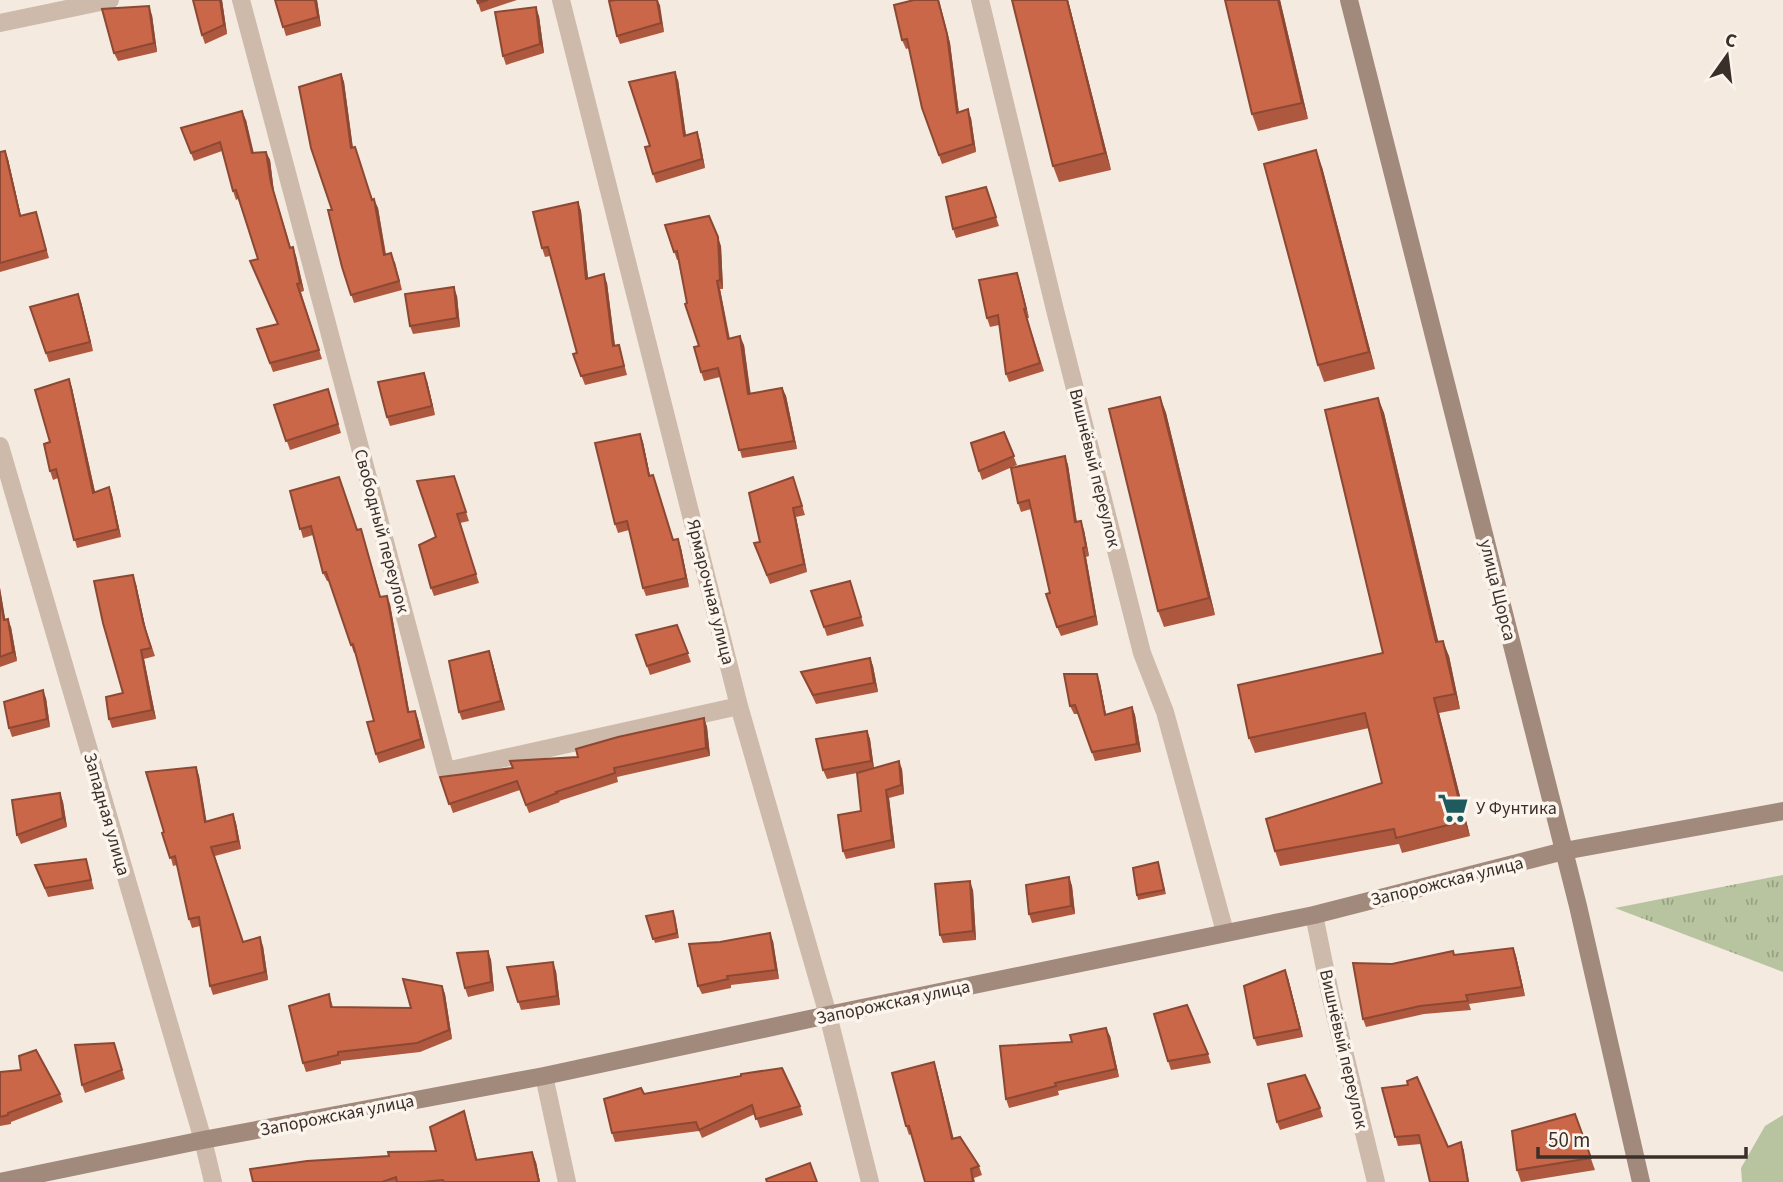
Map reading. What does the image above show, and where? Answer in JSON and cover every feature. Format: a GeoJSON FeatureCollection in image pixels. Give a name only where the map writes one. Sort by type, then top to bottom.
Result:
{"type":"FeatureCollection","features":[{"type":"Feature","properties":{"kind":"street"},"geometry":{"type":"LineString","coordinates":[[0,23],[110,0]]}},
{"type":"Feature","properties":{"kind":"street","name":"Свободный переулок"},"geometry":{"type":"LineString","coordinates":[[241,0],[446,771],[739,706]]}},
{"type":"Feature","properties":{"kind":"street","name":"Ярмарочная улица"},"geometry":{"type":"LineString","coordinates":[[561,0],[739,706],[828,1015],[870,1182]]}},
{"type":"Feature","properties":{"kind":"street","name":"Вишнёвый переулок"},"geometry":{"type":"LineString","coordinates":[[980,0],[1142,653],[1165,712],[1225,932]]}},
{"type":"Feature","properties":{"kind":"street","name":"улица Щорса"},"geometry":{"type":"LineString","coordinates":[[1349,0],[1578,906],[1641,1182]]}},
{"type":"Feature","properties":{"kind":"street","name":"Западная улица"},"geometry":{"type":"LineString","coordinates":[[0,446],[213,1182]]}},
{"type":"Feature","properties":{"kind":"street","name":"Запорожская улица"},"geometry":{"type":"LineString","coordinates":[[0,1182],[203,1140],[544,1076],[1314,915],[1564,851],[1783,811]]}},
{"type":"Feature","properties":{"kind":"street","name":"Вишнёвый переулок"},"geometry":{"type":"LineString","coordinates":[[1314,915],[1331,998],[1376,1182]]}},
{"type":"Feature","properties":{"kind":"street"},"geometry":{"type":"LineString","coordinates":[[544,1076],[567,1182]]}},
{"type":"Feature","properties":{"kind":"green space"},"geometry":{"type":"Polygon","coordinates":[[[1783,875],[1783,972],[1615,908],[1783,875]]]}},
{"type":"Feature","properties":{"kind":"green space"},"geometry":{"type":"Polygon","coordinates":[[[1783,1115],[1783,1182],[1742,1182],[1741,1168],[1765,1126],[1783,1115]]]}},
{"type":"Feature","properties":{"kind":"building"},"geometry":{"type":"Polygon","coordinates":[[[193,0],[220,0],[224,25],[202,35],[193,0]]]}},
{"type":"Feature","properties":{"kind":"building"},"geometry":{"type":"Polygon","coordinates":[[[275,0],[315,0],[318,17],[283,27],[275,0]]]}},
{"type":"Feature","properties":{"kind":"building"},"geometry":{"type":"Polygon","coordinates":[[[657,0],[661,23],[617,36],[609,1],[657,0]]]}},
{"type":"Feature","properties":{"kind":"building"},"geometry":{"type":"Polygon","coordinates":[[[914,0],[938,0],[947,34],[957,113],[968,109],[973,144],[939,155],[922,108],[907,39],[902,40],[894,5],[914,0]]]}},
{"type":"Feature","properties":{"kind":"building"},"geometry":{"type":"Polygon","coordinates":[[[1012,0],[1067,0],[1105,153],[1053,166],[1012,0]]]}},
{"type":"Feature","properties":{"kind":"building"},"geometry":{"type":"Polygon","coordinates":[[[1225,0],[1278,0],[1302,103],[1252,114],[1225,0]]]}},
{"type":"Feature","properties":{"kind":"building"},"geometry":{"type":"Polygon","coordinates":[[[149,6],[154,43],[114,53],[102,9],[149,6]]]}},
{"type":"Feature","properties":{"kind":"building"},"geometry":{"type":"Polygon","coordinates":[[[536,7],[540,44],[503,56],[495,12],[536,7]]]}},
{"type":"Feature","properties":{"kind":"building"},"geometry":{"type":"Polygon","coordinates":[[[675,72],[684,136],[697,132],[702,159],[653,174],[645,147],[650,146],[629,82],[675,72]]]}},
{"type":"Feature","properties":{"kind":"building"},"geometry":{"type":"Polygon","coordinates":[[[341,74],[351,148],[355,147],[372,200],[374,199],[384,255],[391,253],[399,281],[351,295],[328,210],[332,210],[311,148],[299,87],[341,74]]]}},
{"type":"Feature","properties":{"kind":"building"},"geometry":{"type":"Polygon","coordinates":[[[242,111],[252,153],[266,152],[271,183],[290,248],[293,247],[300,283],[297,284],[319,350],[270,363],[257,329],[278,324],[250,261],[258,259],[236,190],[233,191],[220,142],[191,153],[181,128],[242,111]]]}},
{"type":"Feature","properties":{"kind":"building"},"geometry":{"type":"Polygon","coordinates":[[[1316,150],[1369,352],[1318,365],[1264,164],[1316,150]]]}},
{"type":"Feature","properties":{"kind":"building"},"geometry":{"type":"Polygon","coordinates":[[[5,151],[20,216],[36,212],[46,250],[0,263],[0,152],[5,151]]]}},
{"type":"Feature","properties":{"kind":"building"},"geometry":{"type":"Polygon","coordinates":[[[986,187],[996,217],[953,229],[946,197],[986,187]]]}},
{"type":"Feature","properties":{"kind":"building"},"geometry":{"type":"Polygon","coordinates":[[[578,202],[586,279],[604,274],[613,346],[619,345],[624,366],[581,376],[573,354],[577,353],[548,247],[542,248],[533,212],[578,202]]]}},
{"type":"Feature","properties":{"kind":"building"},"geometry":{"type":"Polygon","coordinates":[[[709,216],[718,237],[720,280],[717,281],[728,339],[740,336],[748,394],[782,388],[794,441],[739,450],[718,368],[701,372],[694,347],[699,346],[685,304],[687,303],[677,251],[674,252],[665,225],[709,216]]]}},
{"type":"Feature","properties":{"kind":"building"},"geometry":{"type":"Polygon","coordinates":[[[1017,273],[1024,309],[1040,363],[1006,374],[998,315],[987,318],[979,280],[1017,273]]]}},
{"type":"Feature","properties":{"kind":"building"},"geometry":{"type":"Polygon","coordinates":[[[454,287],[457,318],[410,326],[405,294],[454,287]]]}},
{"type":"Feature","properties":{"kind":"building"},"geometry":{"type":"Polygon","coordinates":[[[78,294],[90,342],[46,353],[30,307],[78,294]]]}},
{"type":"Feature","properties":{"kind":"building"},"geometry":{"type":"Polygon","coordinates":[[[424,373],[432,406],[387,417],[378,382],[424,373]]]}},
{"type":"Feature","properties":{"kind":"building"},"geometry":{"type":"Polygon","coordinates":[[[69,379],[93,493],[109,487],[118,529],[74,540],[56,469],[50,471],[44,444],[50,442],[35,390],[69,379]]]}},
{"type":"Feature","properties":{"kind":"building"},"geometry":{"type":"Polygon","coordinates":[[[328,389],[338,424],[286,441],[274,405],[328,389]]]}},
{"type":"Feature","properties":{"kind":"building"},"geometry":{"type":"Polygon","coordinates":[[[1160,397],[1209,598],[1158,611],[1109,409],[1160,397]]]}},
{"type":"Feature","properties":{"kind":"building"},"geometry":{"type":"Polygon","coordinates":[[[1378,398],[1436,642],[1443,641],[1455,694],[1434,698],[1464,821],[1396,838],[1394,829],[1275,851],[1266,819],[1382,783],[1365,713],[1249,738],[1238,685],[1383,653],[1325,410],[1378,398]]]}},
{"type":"Feature","properties":{"kind":"building"},"geometry":{"type":"Polygon","coordinates":[[[1004,432],[1014,456],[979,471],[971,443],[1004,432]]]}},
{"type":"Feature","properties":{"kind":"building"},"geometry":{"type":"Polygon","coordinates":[[[640,434],[649,476],[653,475],[673,540],[678,539],[686,578],[643,588],[627,521],[615,524],[595,443],[640,434]]]}},
{"type":"Feature","properties":{"kind":"building"},"geometry":{"type":"Polygon","coordinates":[[[1065,456],[1075,522],[1081,521],[1086,547],[1083,548],[1095,616],[1057,627],[1046,594],[1050,593],[1029,500],[1018,503],[1011,468],[1065,456]]]}},
{"type":"Feature","properties":{"kind":"building"},"geometry":{"type":"Polygon","coordinates":[[[454,476],[466,512],[457,514],[476,574],[431,588],[419,545],[436,537],[417,481],[454,476]]]}},
{"type":"Feature","properties":{"kind":"building"},"geometry":{"type":"Polygon","coordinates":[[[339,477],[357,530],[361,529],[380,597],[387,596],[408,712],[415,711],[421,739],[376,754],[367,722],[374,721],[353,644],[351,645],[326,572],[323,573],[311,526],[300,529],[290,491],[339,477]]]}},
{"type":"Feature","properties":{"kind":"building"},"geometry":{"type":"Polygon","coordinates":[[[793,477],[802,506],[793,508],[804,564],[767,575],[754,543],[760,542],[749,493],[793,477]]]}},
{"type":"Feature","properties":{"kind":"building"},"geometry":{"type":"Polygon","coordinates":[[[133,575],[151,648],[141,650],[152,710],[109,719],[106,697],[123,693],[94,581],[133,575]]]}},
{"type":"Feature","properties":{"kind":"building"},"geometry":{"type":"Polygon","coordinates":[[[850,581],[861,617],[824,627],[811,591],[850,581]]]}},
{"type":"Feature","properties":{"kind":"building"},"geometry":{"type":"Polygon","coordinates":[[[0,598],[4,620],[8,619],[13,652],[0,657],[0,598]]]}},
{"type":"Feature","properties":{"kind":"building"},"geometry":{"type":"Polygon","coordinates":[[[677,625],[688,653],[647,666],[636,635],[677,625]]]}},
{"type":"Feature","properties":{"kind":"building"},"geometry":{"type":"Polygon","coordinates":[[[489,651],[501,701],[459,712],[449,661],[489,651]]]}},
{"type":"Feature","properties":{"kind":"building"},"geometry":{"type":"Polygon","coordinates":[[[870,658],[874,683],[813,695],[801,672],[870,658]]]}},
{"type":"Feature","properties":{"kind":"building"},"geometry":{"type":"Polygon","coordinates":[[[1064,674],[1097,674],[1105,715],[1132,707],[1137,744],[1092,752],[1075,705],[1070,706],[1064,674]]]}},
{"type":"Feature","properties":{"kind":"building"},"geometry":{"type":"Polygon","coordinates":[[[43,690],[47,719],[9,728],[4,702],[43,690]]]}},
{"type":"Feature","properties":{"kind":"building"},"geometry":{"type":"Polygon","coordinates":[[[704,718],[706,748],[614,768],[615,773],[526,805],[517,781],[449,804],[440,777],[513,768],[510,761],[578,757],[576,749],[704,718]]]}},
{"type":"Feature","properties":{"kind":"building"},"geometry":{"type":"Polygon","coordinates":[[[867,731],[871,761],[823,770],[816,739],[867,731]]]}},
{"type":"Feature","properties":{"kind":"building"},"geometry":{"type":"Polygon","coordinates":[[[899,761],[901,785],[886,790],[892,840],[843,851],[838,815],[861,811],[857,773],[899,761]]]}},
{"type":"Feature","properties":{"kind":"building"},"geometry":{"type":"Polygon","coordinates":[[[196,767],[205,822],[233,814],[238,841],[211,847],[243,942],[260,937],[265,972],[210,986],[199,917],[189,919],[175,856],[170,858],[146,772],[196,767]]]}},
{"type":"Feature","properties":{"kind":"building"},"geometry":{"type":"Polygon","coordinates":[[[60,793],[63,818],[17,835],[12,800],[60,793]]]}},
{"type":"Feature","properties":{"kind":"building"},"geometry":{"type":"Polygon","coordinates":[[[86,859],[91,880],[45,888],[35,865],[86,859]]]}},
{"type":"Feature","properties":{"kind":"building"},"geometry":{"type":"Polygon","coordinates":[[[1158,862],[1164,890],[1137,895],[1133,868],[1158,862]]]}},
{"type":"Feature","properties":{"kind":"building"},"geometry":{"type":"Polygon","coordinates":[[[1069,877],[1071,906],[1029,914],[1026,885],[1069,877]]]}},
{"type":"Feature","properties":{"kind":"building"},"geometry":{"type":"Polygon","coordinates":[[[970,881],[973,931],[940,935],[935,884],[970,881]]]}},
{"type":"Feature","properties":{"kind":"building"},"geometry":{"type":"Polygon","coordinates":[[[673,911],[677,933],[653,939],[646,916],[673,911]]]}},
{"type":"Feature","properties":{"kind":"building"},"geometry":{"type":"Polygon","coordinates":[[[770,933],[776,970],[727,976],[728,979],[698,986],[689,944],[720,942],[770,933]]]}},
{"type":"Feature","properties":{"kind":"building"},"geometry":{"type":"Polygon","coordinates":[[[1513,948],[1522,987],[1466,995],[1468,1001],[1420,1006],[1363,1019],[1353,963],[1392,964],[1453,951],[1454,955],[1513,948]]]}},
{"type":"Feature","properties":{"kind":"building"},"geometry":{"type":"Polygon","coordinates":[[[488,951],[491,982],[465,988],[457,953],[488,951]]]}},
{"type":"Feature","properties":{"kind":"building"},"geometry":{"type":"Polygon","coordinates":[[[553,962],[557,996],[518,1002],[507,967],[553,962]]]}},
{"type":"Feature","properties":{"kind":"building"},"geometry":{"type":"Polygon","coordinates":[[[1285,970],[1300,1029],[1254,1038],[1244,986],[1285,970]]]}},
{"type":"Feature","properties":{"kind":"building"},"geometry":{"type":"Polygon","coordinates":[[[403,979],[442,986],[449,1030],[417,1043],[338,1052],[338,1055],[303,1063],[289,1006],[329,994],[331,1007],[411,1008],[403,979]]]}},
{"type":"Feature","properties":{"kind":"building"},"geometry":{"type":"Polygon","coordinates":[[[1187,1005],[1208,1054],[1168,1061],[1154,1014],[1187,1005]]]}},
{"type":"Feature","properties":{"kind":"building"},"geometry":{"type":"Polygon","coordinates":[[[1106,1028],[1116,1069],[1055,1083],[1056,1086],[1006,1099],[1000,1046],[1072,1042],[1070,1035],[1106,1028]]]}},
{"type":"Feature","properties":{"kind":"building"},"geometry":{"type":"Polygon","coordinates":[[[114,1043],[122,1070],[82,1085],[75,1045],[114,1043]]]}},
{"type":"Feature","properties":{"kind":"building"},"geometry":{"type":"Polygon","coordinates":[[[36,1050],[60,1094],[0,1117],[0,1072],[21,1070],[19,1056],[36,1050]]]}},
{"type":"Feature","properties":{"kind":"building"},"geometry":{"type":"Polygon","coordinates":[[[934,1062],[952,1139],[960,1137],[979,1166],[971,1169],[973,1182],[925,1182],[909,1126],[906,1126],[892,1073],[934,1062]]]}},
{"type":"Feature","properties":{"kind":"building"},"geometry":{"type":"Polygon","coordinates":[[[782,1068],[800,1106],[756,1119],[752,1105],[699,1130],[696,1122],[612,1133],[604,1099],[641,1088],[644,1094],[782,1068]]]}},
{"type":"Feature","properties":{"kind":"building"},"geometry":{"type":"Polygon","coordinates":[[[1305,1075],[1320,1108],[1277,1122],[1268,1084],[1305,1075]]]}},
{"type":"Feature","properties":{"kind":"building"},"geometry":{"type":"Polygon","coordinates":[[[1417,1077],[1448,1147],[1461,1142],[1468,1182],[1430,1182],[1419,1135],[1395,1137],[1382,1088],[1408,1085],[1407,1081],[1417,1077]]]}},
{"type":"Feature","properties":{"kind":"building"},"geometry":{"type":"Polygon","coordinates":[[[464,1111],[476,1160],[532,1152],[539,1182],[397,1182],[396,1177],[382,1182],[253,1182],[250,1169],[307,1161],[389,1156],[388,1152],[436,1151],[430,1127],[464,1111]]]}},
{"type":"Feature","properties":{"kind":"building"},"geometry":{"type":"Polygon","coordinates":[[[1575,1114],[1591,1158],[1517,1170],[1512,1131],[1575,1114]]]}},
{"type":"Feature","properties":{"kind":"building"},"geometry":{"type":"Polygon","coordinates":[[[810,1163],[817,1182],[767,1182],[766,1179],[810,1163]]]}},
{"type":"Feature","properties":{"kind":"place","name":"У Фунтика"},"geometry":{"type":"Point","coordinates":[1453,808]}}]}
